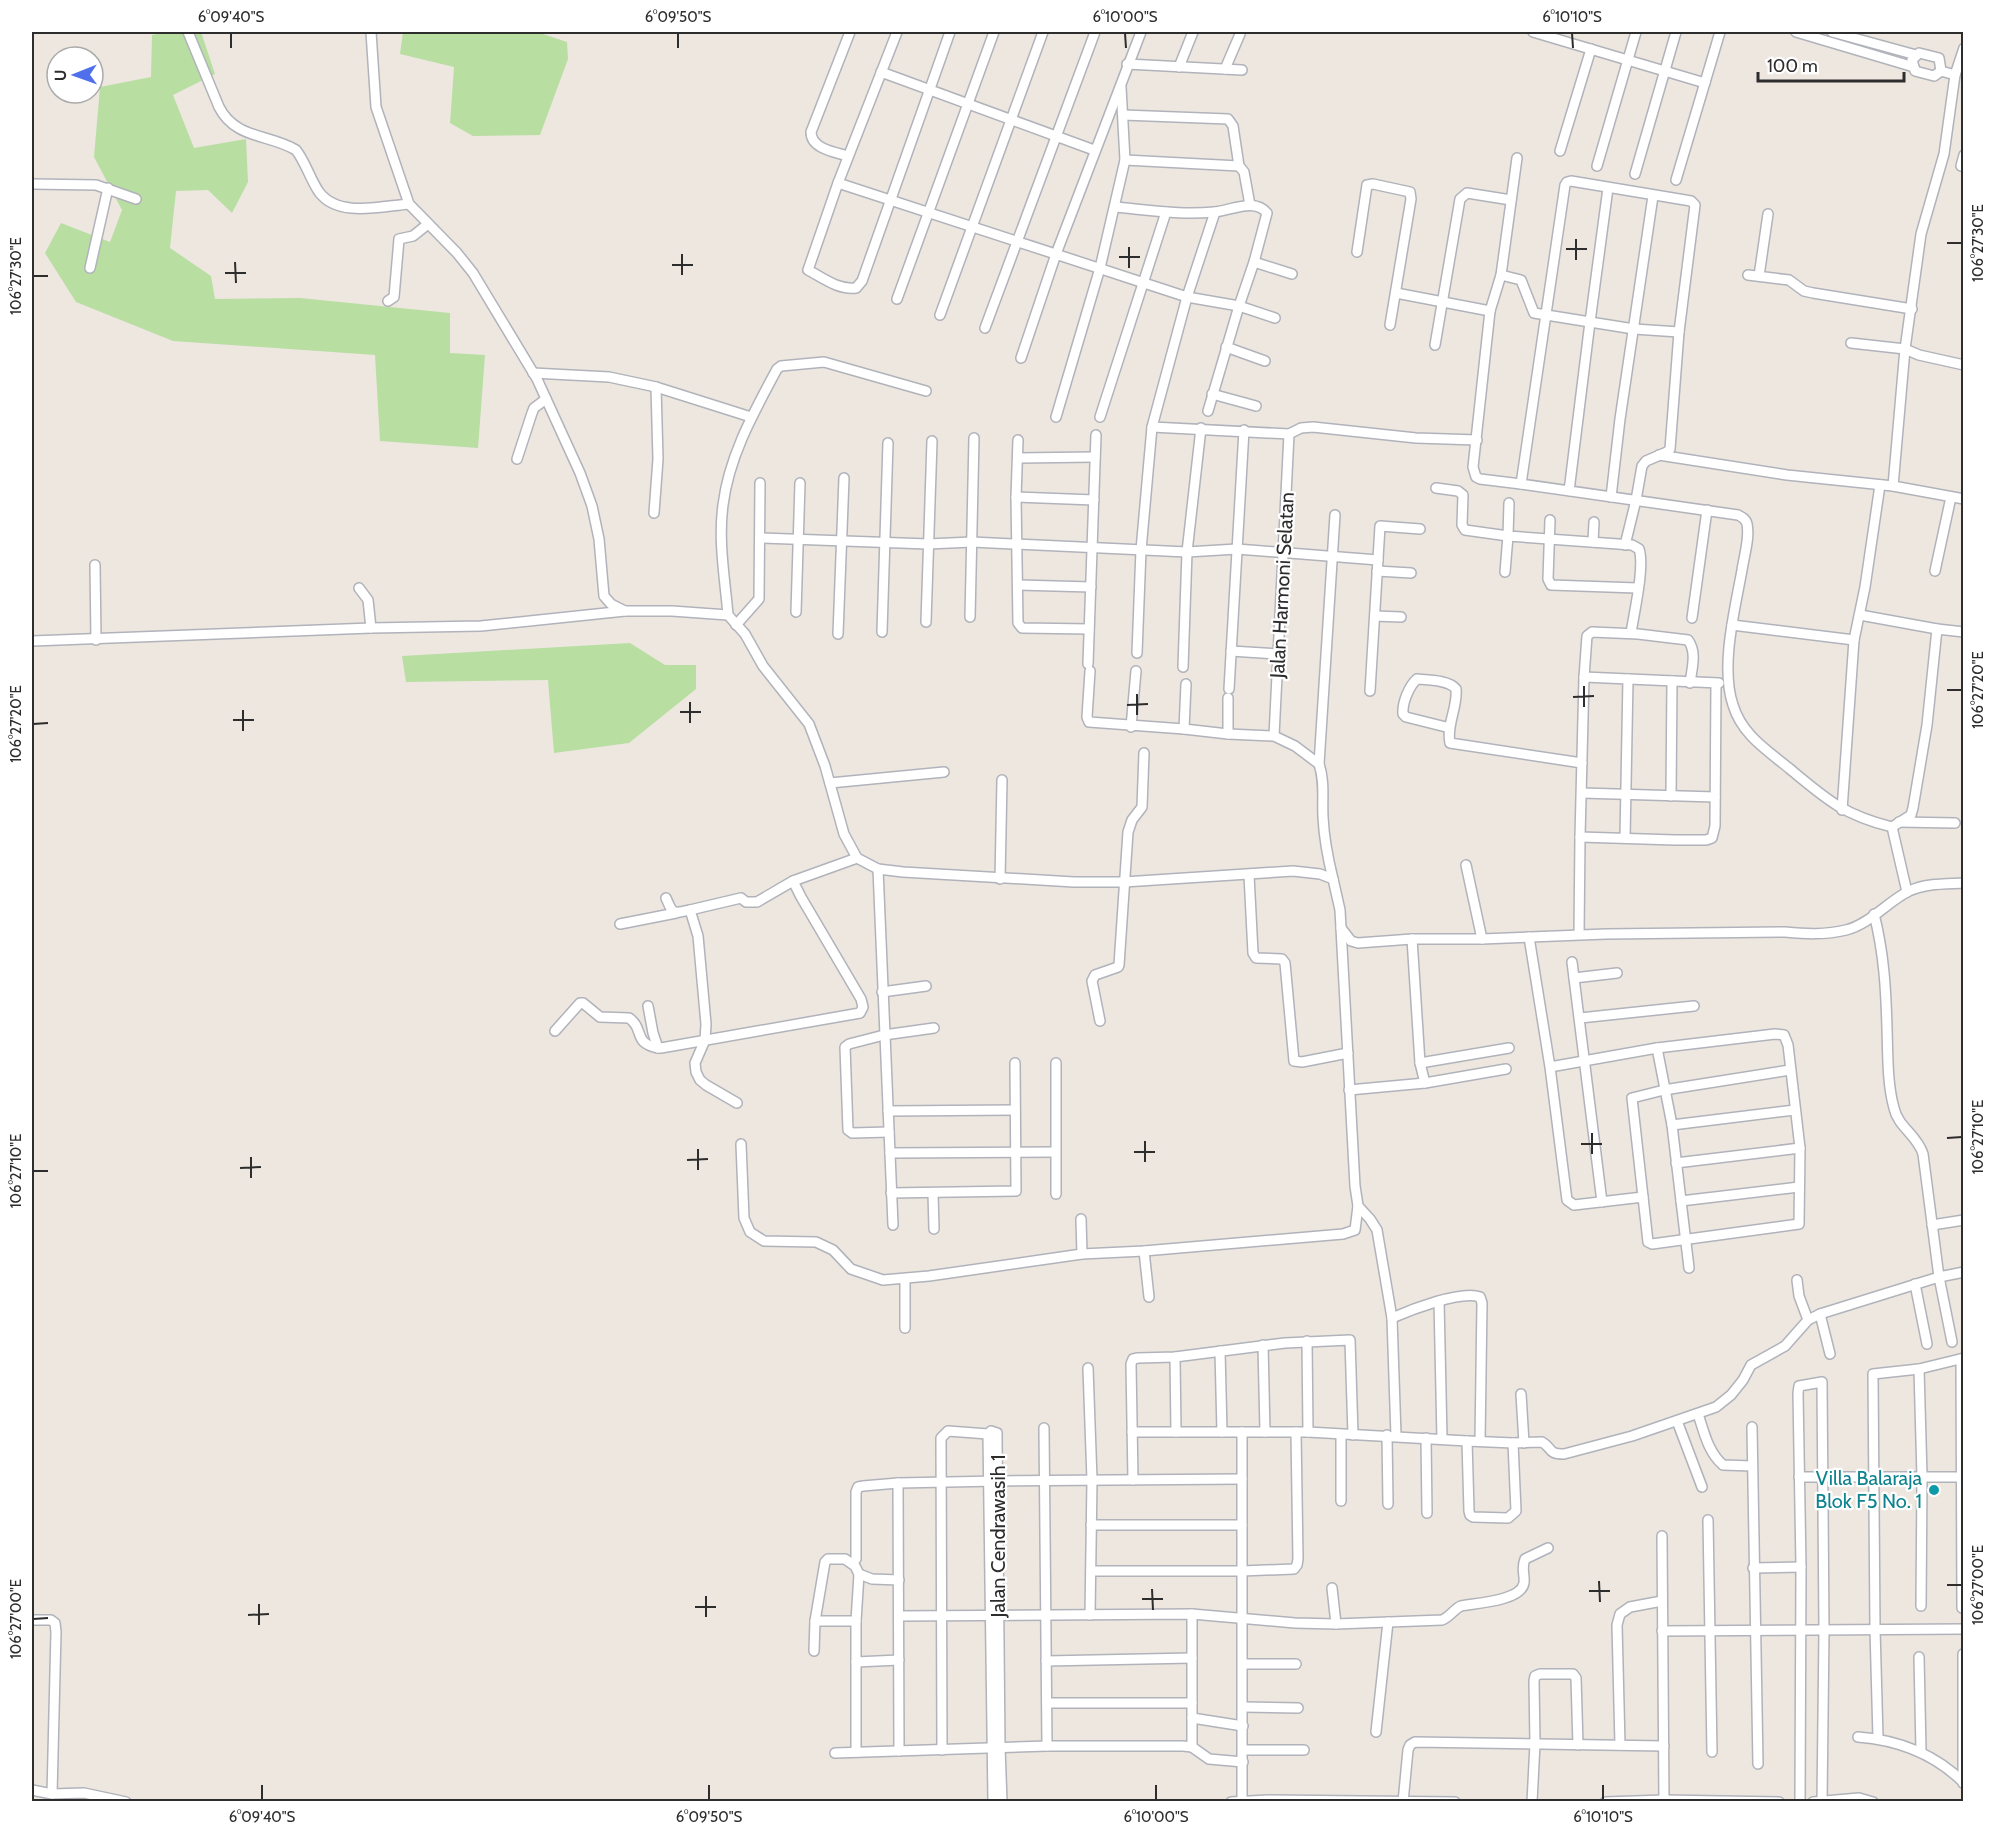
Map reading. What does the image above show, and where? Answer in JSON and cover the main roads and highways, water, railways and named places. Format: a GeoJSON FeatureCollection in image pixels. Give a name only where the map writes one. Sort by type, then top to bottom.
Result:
{"type":"FeatureCollection","features":[{"type":"Feature","properties":{"kind":"place","name":"Villa Balaraja Blok F5 No. 1"},"geometry":{"type":"Point","coordinates":[1934,1490]}}]}
